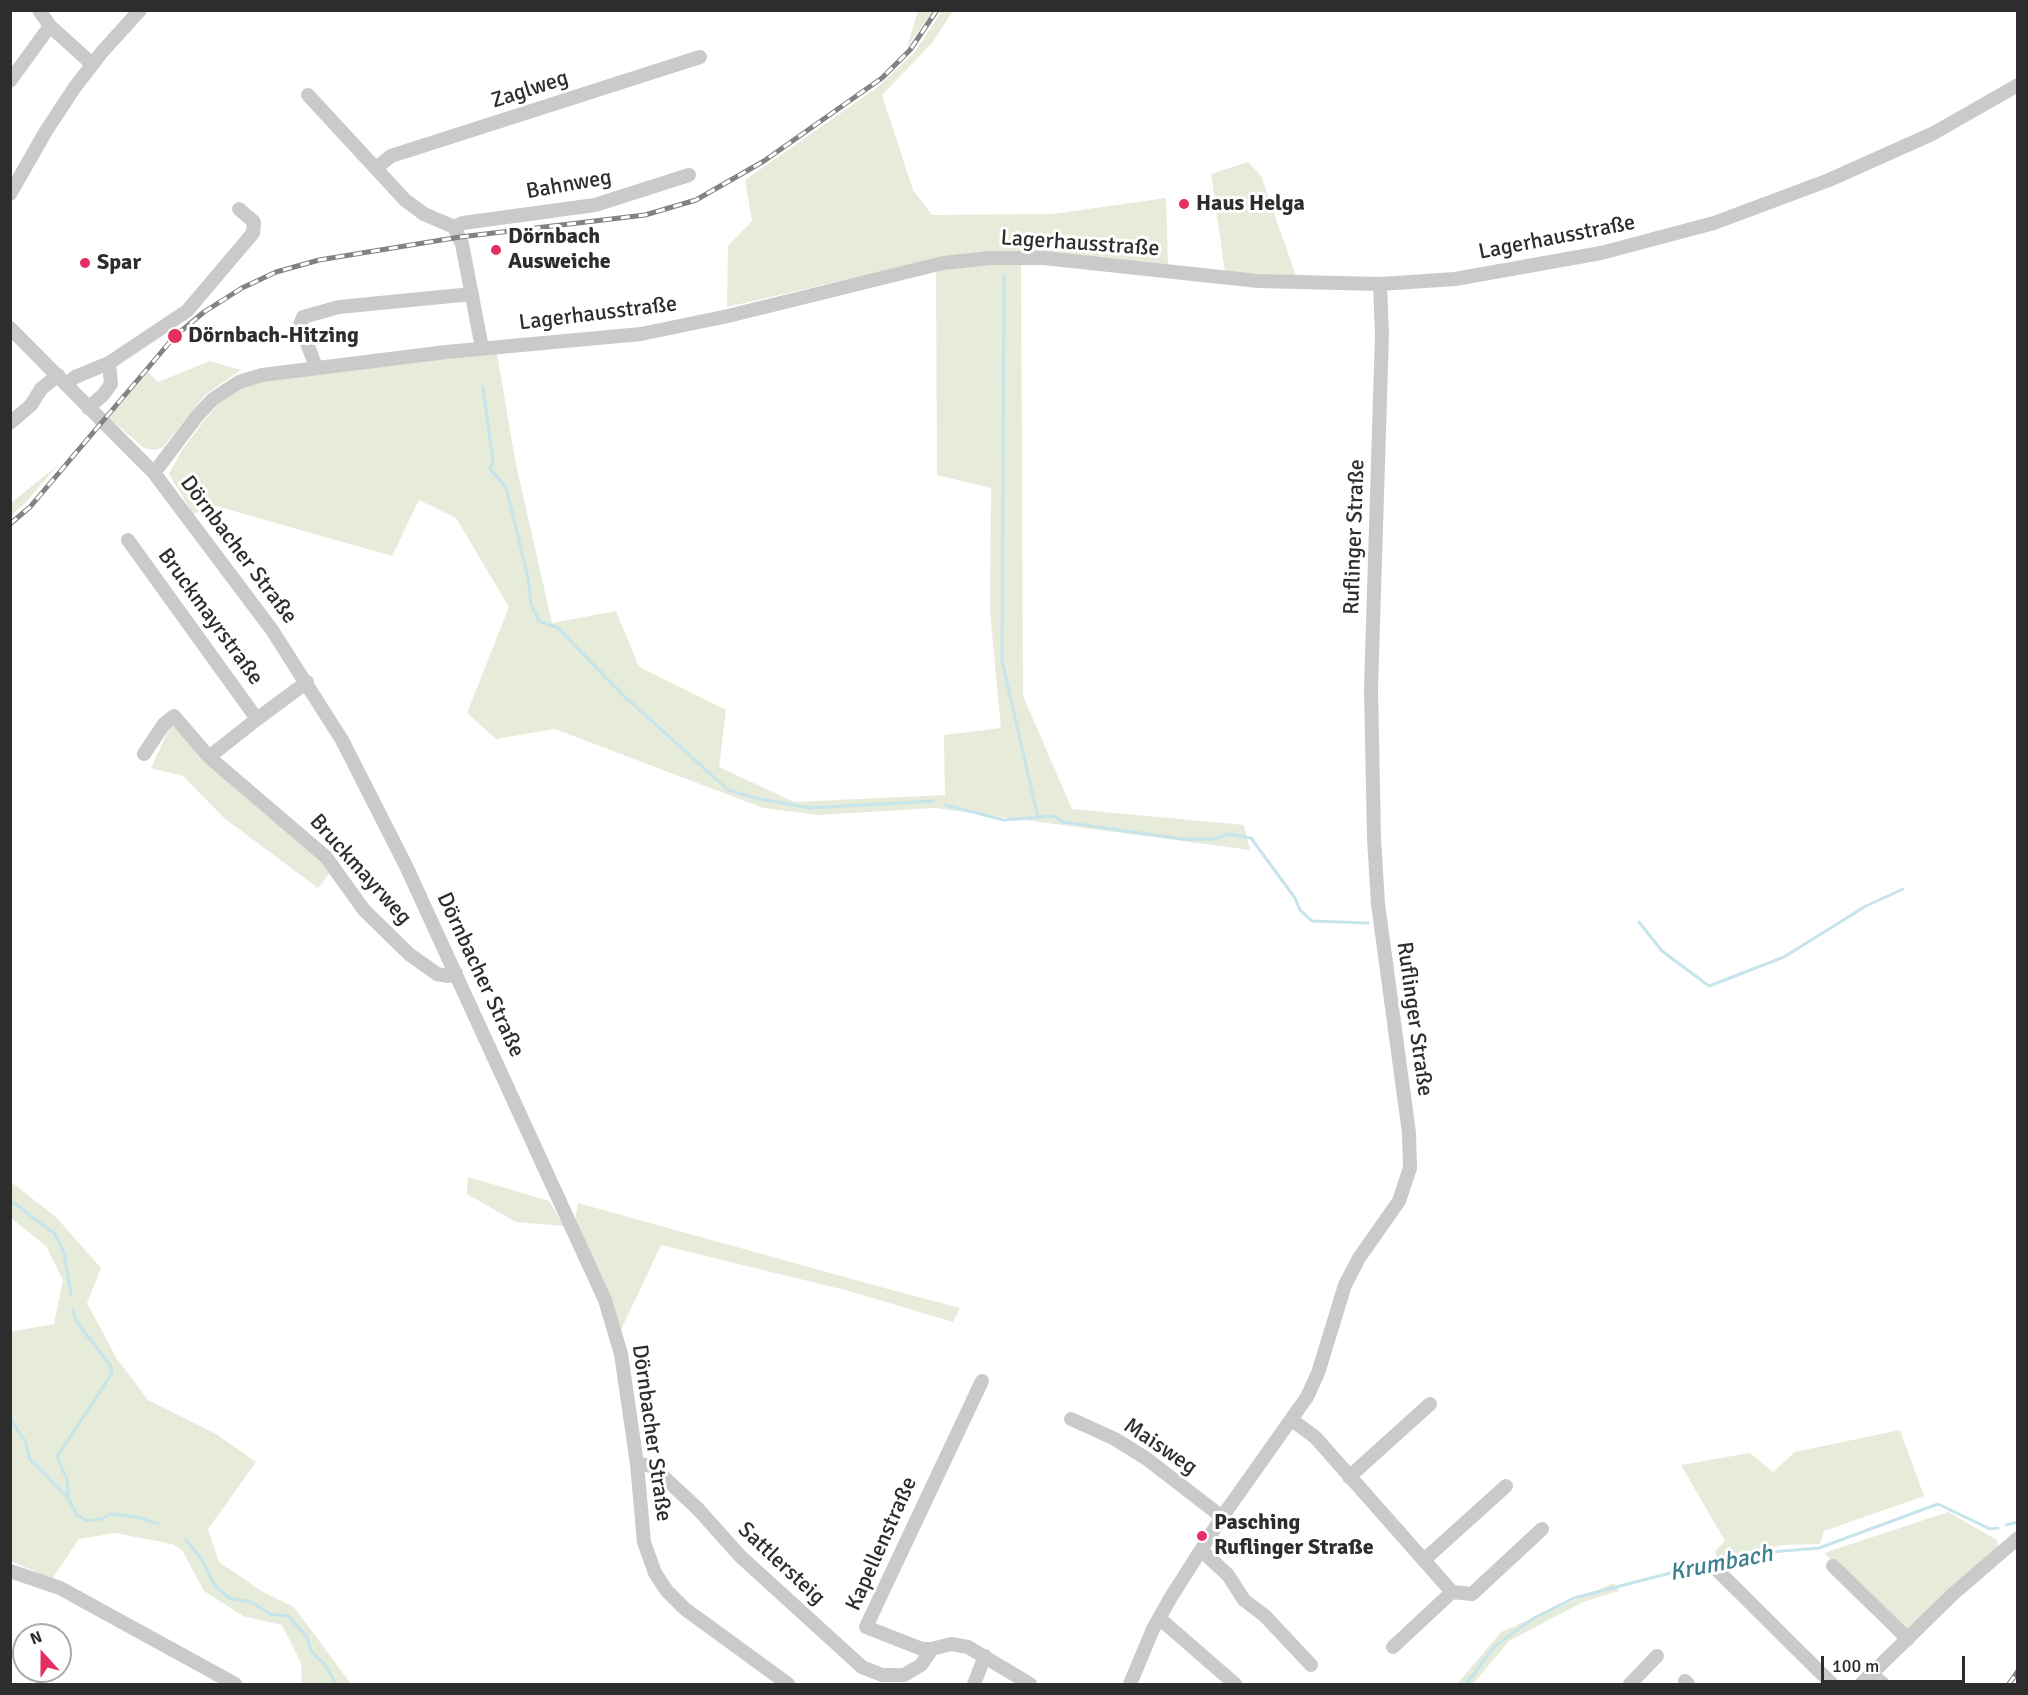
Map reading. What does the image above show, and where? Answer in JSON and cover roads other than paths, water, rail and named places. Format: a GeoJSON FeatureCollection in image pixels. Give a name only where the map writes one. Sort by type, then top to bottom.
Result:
{"type":"FeatureCollection","features":[{"type":"Feature","properties":{"kind":"street"},"geometry":{"type":"LineString","coordinates":[[39,10],[50,26],[92,64]]}},
{"type":"Feature","properties":{"kind":"street"},"geometry":{"type":"LineString","coordinates":[[10,194],[45,131],[92,64],[140,10]]}},
{"type":"Feature","properties":{"kind":"street"},"geometry":{"type":"LineString","coordinates":[[10,81],[50,26]]}},
{"type":"Feature","properties":{"kind":"street","name":"Zaglweg"},"geometry":{"type":"LineString","coordinates":[[376,168],[391,156],[700,57]]}},
{"type":"Feature","properties":{"kind":"street","name":"Lagerhausstraße"},"geometry":{"type":"LineString","coordinates":[[154,473],[196,416],[222,392],[239,382],[262,375],[482,348],[568,342],[663,330],[728,316],[896,273],[971,259],[1044,258],[1258,281],[1380,284],[1455,279],[1524,268],[1673,236],[1788,196],[1874,161],[1932,134],[2018,85]]}},
{"type":"Feature","properties":{"kind":"street"},"geometry":{"type":"LineString","coordinates":[[308,95],[414,208],[454,227],[462,244],[482,348]]}},
{"type":"Feature","properties":{"kind":"street","name":"Bahnweg"},"geometry":{"type":"LineString","coordinates":[[454,227],[463,223],[595,206],[689,176]]}},
{"type":"Feature","properties":{"kind":"street"},"geometry":{"type":"LineString","coordinates":[[10,423],[31,405],[41,388],[109,363],[192,307],[253,233],[254,222],[239,209]]}},
{"type":"Feature","properties":{"kind":"street","name":"Ruflinger Straße"},"geometry":{"type":"LineString","coordinates":[[1130,1684],[1159,1618],[1222,1517],[1292,1420],[1313,1385],[1345,1285],[1359,1258],[1399,1201],[1410,1168],[1409,1133],[1378,904],[1374,838],[1371,688],[1382,334],[1380,284]]}},
{"type":"Feature","properties":{"kind":"street"},"geometry":{"type":"LineString","coordinates":[[316,367],[300,325],[303,316],[339,307],[472,294]]}},
{"type":"Feature","properties":{"kind":"street","name":"Dörnbacher Straße"},"geometry":{"type":"LineString","coordinates":[[10,328],[154,473],[257,609],[307,682],[380,810],[605,1300],[621,1354],[637,1464],[644,1542],[651,1564],[661,1584],[700,1621],[788,1684]]}},
{"type":"Feature","properties":{"kind":"street"},"geometry":{"type":"LineString","coordinates":[[88,408],[111,384],[109,363]]}},
{"type":"Feature","properties":{"kind":"street","name":"Bruckmayrstraße"},"geometry":{"type":"LineString","coordinates":[[128,540],[257,719]]}},
{"type":"Feature","properties":{"kind":"street","name":"Bruckmayrstraße"},"geometry":{"type":"LineString","coordinates":[[210,757],[307,682]]}},
{"type":"Feature","properties":{"kind":"street"},"geometry":{"type":"LineString","coordinates":[[144,754],[164,724],[174,716],[210,757]]}},
{"type":"Feature","properties":{"kind":"street","name":"Bruckmayrweg"},"geometry":{"type":"LineString","coordinates":[[210,757],[326,856],[361,906],[409,954],[437,974],[448,976],[456,972]]}},
{"type":"Feature","properties":{"kind":"street","name":"Kapellenstraße"},"geometry":{"type":"LineString","coordinates":[[982,1381],[866,1627],[913,1647],[932,1649],[956,1644],[985,1656],[1030,1684]]}},
{"type":"Feature","properties":{"kind":"street"},"geometry":{"type":"LineString","coordinates":[[1349,1477],[1430,1404]]}},
{"type":"Feature","properties":{"kind":"street","name":"Maisweg"},"geometry":{"type":"LineString","coordinates":[[1071,1419],[1115,1439],[1147,1459],[1222,1517]]}},
{"type":"Feature","properties":{"kind":"street"},"geometry":{"type":"LineString","coordinates":[[1292,1420],[1315,1437],[1452,1592],[1472,1594],[1542,1529]]}},
{"type":"Feature","properties":{"kind":"street","name":"Sattlersteig"},"geometry":{"type":"LineString","coordinates":[[637,1464],[655,1468],[698,1509],[740,1556],[862,1667],[882,1676],[904,1675],[921,1665],[932,1649]]}},
{"type":"Feature","properties":{"kind":"street"},"geometry":{"type":"LineString","coordinates":[[1424,1560],[1506,1486]]}},
{"type":"Feature","properties":{"kind":"street"},"geometry":{"type":"LineString","coordinates":[[1861,1684],[1953,1594],[2018,1538]]}},
{"type":"Feature","properties":{"kind":"street"},"geometry":{"type":"LineString","coordinates":[[1201,1550],[1228,1575],[1244,1600],[1265,1616],[1311,1665]]}},
{"type":"Feature","properties":{"kind":"street"},"geometry":{"type":"LineString","coordinates":[[1713,1566],[1832,1684]]}},
{"type":"Feature","properties":{"kind":"street"},"geometry":{"type":"LineString","coordinates":[[1833,1566],[1908,1639]]}},
{"type":"Feature","properties":{"kind":"street"},"geometry":{"type":"LineString","coordinates":[[10,1571],[60,1588],[235,1684]]}},
{"type":"Feature","properties":{"kind":"street"},"geometry":{"type":"LineString","coordinates":[[1393,1647],[1452,1592]]}},
{"type":"Feature","properties":{"kind":"street"},"geometry":{"type":"LineString","coordinates":[[1159,1618],[1235,1684]]}},
{"type":"Feature","properties":{"kind":"street"},"geometry":{"type":"LineString","coordinates":[[974,1684],[985,1656]]}},
{"type":"Feature","properties":{"kind":"street"},"geometry":{"type":"LineString","coordinates":[[1629,1684],[1657,1656]]}},
{"type":"Feature","properties":{"kind":"street"},"geometry":{"type":"LineString","coordinates":[[1871,1674],[1883,1684]]}},
{"type":"Feature","properties":{"kind":"waterway"},"geometry":{"type":"LineString","coordinates":[[1004,276],[1002,661],[1038,818]]}},
{"type":"Feature","properties":{"kind":"waterway"},"geometry":{"type":"LineString","coordinates":[[483,387],[493,462],[490,469],[506,487],[528,578],[531,604],[539,621],[558,628],[623,695],[728,790],[760,799],[810,808],[933,801]]}},
{"type":"Feature","properties":{"kind":"waterway"},"geometry":{"type":"LineString","coordinates":[[945,805],[1004,820],[1055,816],[1063,822],[1183,839],[1214,839],[1228,834],[1251,838],[1295,898],[1300,910],[1312,921],[1368,923]]}},
{"type":"Feature","properties":{"kind":"waterway"},"geometry":{"type":"LineString","coordinates":[[1639,922],[1662,951],[1709,986],[1784,957],[1866,906],[1903,889]]}},
{"type":"Feature","properties":{"kind":"waterway"},"geometry":{"type":"LineString","coordinates":[[10,1200],[55,1234],[64,1253],[71,1295]]}},
{"type":"Feature","properties":{"kind":"waterway"},"geometry":{"type":"LineString","coordinates":[[68,1498],[67,1479],[57,1457],[112,1373],[110,1365],[76,1321],[73,1310]]}},
{"type":"Feature","properties":{"kind":"waterway"},"geometry":{"type":"LineString","coordinates":[[10,1419],[25,1441],[30,1459],[68,1498],[77,1515],[87,1521],[101,1519],[111,1514],[137,1517],[158,1524]]}},
{"type":"Feature","properties":{"kind":"waterway","name":"Krumbach"},"geometry":{"type":"LineString","coordinates":[[1715,1562],[1759,1553],[1819,1548],[1938,1504],[1990,1529],[1998,1528]]}},
{"type":"Feature","properties":{"kind":"waterway","name":"Krumbach"},"geometry":{"type":"LineString","coordinates":[[2006,1525],[2018,1522]]}},
{"type":"Feature","properties":{"kind":"waterway"},"geometry":{"type":"LineString","coordinates":[[185,1539],[201,1558],[215,1586],[229,1598],[251,1602],[270,1614],[288,1616],[307,1637],[311,1651],[325,1665],[336,1684]]}},
{"type":"Feature","properties":{"kind":"waterway","name":"Krumbach"},"geometry":{"type":"LineString","coordinates":[[1466,1684],[1495,1646],[1534,1618],[1574,1598],[1709,1563]]}},
{"type":"Feature","properties":{"kind":"railway"},"geometry":{"type":"LineString","coordinates":[[10,524],[30,507],[175,336],[204,312],[242,288],[276,272],[319,260],[460,237],[645,215],[696,200],[764,161],[882,78],[910,50],[937,10]]}},
{"type":"Feature","properties":{"kind":"railway"},"geometry":{"type":"LineString","coordinates":[[2009,1684],[2018,1671]]}},
{"type":"Feature","properties":{"kind":"place","name":"Haus Helga"},"geometry":{"type":"Point","coordinates":[1184,204]}},
{"type":"Feature","properties":{"kind":"place","name":"Dörnbach Ausweiche"},"geometry":{"type":"Point","coordinates":[496,250]}},
{"type":"Feature","properties":{"kind":"place","name":"Spar"},"geometry":{"type":"Point","coordinates":[85,263]}},
{"type":"Feature","properties":{"kind":"place","name":"Dörnbach-Hitzing"},"geometry":{"type":"Point","coordinates":[175,336]}},
{"type":"Feature","properties":{"kind":"place","name":"Pasching Ruflinger Straße"},"geometry":{"type":"Point","coordinates":[1202,1536]}}]}
